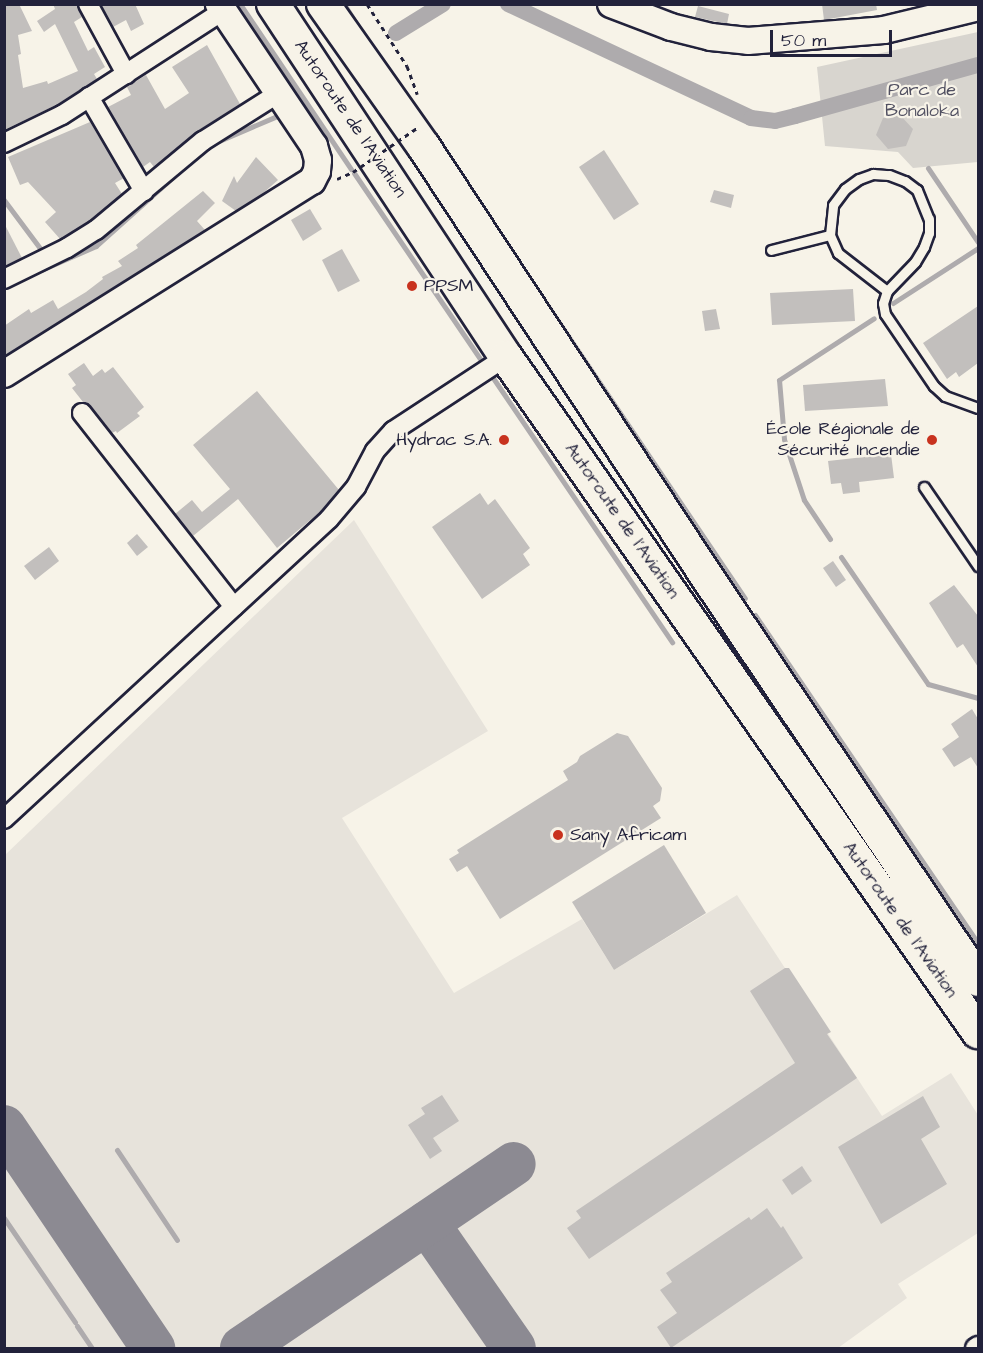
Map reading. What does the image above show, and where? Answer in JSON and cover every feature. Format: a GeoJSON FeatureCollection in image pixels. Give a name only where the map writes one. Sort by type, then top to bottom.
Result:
{"type":"FeatureCollection","features":[{"type":"Feature","properties":{"kind":"highway","name":"Autoroute de l'Aviation"},"geometry":{"type":"LineString","coordinates":[[273,4],[506,357],[978,1030]]}},
{"type":"Feature","properties":{"kind":"highway","name":"Autoroute de l'Aviation"},"geometry":{"type":"LineString","coordinates":[[323,4],[424,147],[705,574],[978,980]]}},
{"type":"Feature","properties":{"kind":"street"},"geometry":{"type":"LineString","coordinates":[[88,4],[126,74]]}},
{"type":"Feature","properties":{"kind":"street"},"geometry":{"type":"LineString","coordinates":[[611,4],[671,27],[711,37],[748,41],[884,30],[967,7]]}},
{"type":"Feature","properties":{"kind":"street"},"geometry":{"type":"LineString","coordinates":[[4,143],[62,115],[221,8],[314,146],[318,160],[317,171],[312,181],[4,374]]}},
{"type":"Feature","properties":{"kind":"street"},"geometry":{"type":"LineString","coordinates":[[4,279],[77,242],[203,141],[279,93]]}},
{"type":"Feature","properties":{"kind":"street"},"geometry":{"type":"LineString","coordinates":[[89,97],[144,190]]}},
{"type":"Feature","properties":{"kind":"street"},"geometry":{"type":"LineString","coordinates":[[4,819],[329,519],[356,487],[375,451],[393,431],[506,357]]}},
{"type":"Feature","properties":{"kind":"street"},"geometry":{"type":"LineString","coordinates":[[82,413],[234,606]]}},
{"type":"Feature","properties":{"kind":"lane"},"geometry":{"type":"LineString","coordinates":[[887,291],[838,253],[830,235],[833,205],[845,189],[859,179],[873,174],[889,175],[905,181],[916,190],[929,219],[929,233],[915,262],[887,291],[883,303],[885,314],[934,386],[945,396],[978,408]]}},
{"type":"Feature","properties":{"kind":"lane"},"geometry":{"type":"LineString","coordinates":[[771,250],[830,235]]}},
{"type":"Feature","properties":{"kind":"lane"},"geometry":{"type":"LineString","coordinates":[[924,486],[978,566]]}},
{"type":"Feature","properties":{"kind":"path"},"geometry":{"type":"LineString","coordinates":[[367,4],[407,66],[416,91]]}},
{"type":"Feature","properties":{"kind":"path"},"geometry":{"type":"LineString","coordinates":[[329,183],[353,172],[417,128]]}},
{"type":"Feature","properties":{"kind":"shaded area"},"geometry":{"type":"Polygon","coordinates":[[[354,520],[488,731],[342,818],[454,993],[582,919],[614,970],[737,895],[882,1116],[951,1073],[978,1115],[978,1233],[898,1284],[907,1298],[838,1348],[5,1348],[5,855],[354,520]]]}},
{"type":"Feature","properties":{"kind":"green space","name":"Parc de Bonaloka"},"geometry":{"type":"Polygon","coordinates":[[[978,32],[978,162],[913,168],[898,152],[825,146],[817,67],[978,32]]]}},
{"type":"Feature","properties":{"kind":"building"},"geometry":{"type":"Polygon","coordinates":[[[4,4],[19,4],[32,31],[18,35],[21,54],[18,55],[23,88],[47,81],[48,84],[78,71],[55,24],[44,32],[37,21],[55,9],[53,4],[77,4],[82,17],[74,22],[88,51],[94,47],[105,67],[94,74],[97,79],[56,105],[4,130],[4,4]]]}},
{"type":"Feature","properties":{"kind":"building"},"geometry":{"type":"Polygon","coordinates":[[[101,4],[135,4],[144,24],[131,31],[126,20],[113,27],[101,4]]]}},
{"type":"Feature","properties":{"kind":"building"},"geometry":{"type":"Polygon","coordinates":[[[822,4],[876,4],[877,10],[824,20],[822,4]]]}},
{"type":"Feature","properties":{"kind":"building"},"geometry":{"type":"Polygon","coordinates":[[[698,6],[729,14],[727,24],[695,17],[698,6]]]}},
{"type":"Feature","properties":{"kind":"building"},"geometry":{"type":"Polygon","coordinates":[[[207,45],[240,104],[196,132],[154,167],[150,162],[143,167],[108,107],[131,95],[127,87],[146,75],[165,109],[189,93],[172,67],[207,45]]]}},
{"type":"Feature","properties":{"kind":"building"},"geometry":{"type":"Polygon","coordinates":[[[900,115],[913,129],[906,146],[888,149],[876,135],[883,118],[900,115]]]}},
{"type":"Feature","properties":{"kind":"building"},"geometry":{"type":"Polygon","coordinates":[[[90,122],[124,178],[115,183],[122,194],[89,221],[60,239],[45,222],[56,212],[28,182],[20,185],[8,157],[90,122]]]}},
{"type":"Feature","properties":{"kind":"building"},"geometry":{"type":"Polygon","coordinates":[[[604,150],[639,204],[614,220],[579,167],[604,150]]]}},
{"type":"Feature","properties":{"kind":"building"},"geometry":{"type":"Polygon","coordinates":[[[256,157],[278,180],[261,195],[236,211],[222,201],[234,176],[237,183],[256,157]]]}},
{"type":"Feature","properties":{"kind":"building"},"geometry":{"type":"Polygon","coordinates":[[[714,190],[734,195],[731,208],[710,202],[714,190]]]}},
{"type":"Feature","properties":{"kind":"building"},"geometry":{"type":"Polygon","coordinates":[[[203,191],[215,203],[197,221],[205,230],[4,356],[4,326],[29,309],[31,313],[53,300],[58,309],[86,292],[103,279],[102,277],[122,266],[118,261],[138,248],[136,245],[203,191]]]}},
{"type":"Feature","properties":{"kind":"building"},"geometry":{"type":"Polygon","coordinates":[[[310,209],[322,229],[303,241],[291,220],[310,209]]]}},
{"type":"Feature","properties":{"kind":"building"},"geometry":{"type":"Polygon","coordinates":[[[4,223],[22,258],[4,266],[4,223]]]}},
{"type":"Feature","properties":{"kind":"building"},"geometry":{"type":"Polygon","coordinates":[[[342,249],[360,281],[338,292],[322,260],[342,249]]]}},
{"type":"Feature","properties":{"kind":"building"},"geometry":{"type":"Polygon","coordinates":[[[853,289],[855,321],[772,325],[770,293],[853,289]]]}},
{"type":"Feature","properties":{"kind":"building"},"geometry":{"type":"Polygon","coordinates":[[[978,306],[978,363],[959,377],[956,372],[947,379],[923,343],[978,306]]]}},
{"type":"Feature","properties":{"kind":"building"},"geometry":{"type":"Polygon","coordinates":[[[716,309],[720,329],[705,331],[702,311],[716,309]]]}},
{"type":"Feature","properties":{"kind":"building"},"geometry":{"type":"Polygon","coordinates":[[[84,363],[93,376],[102,369],[105,373],[113,367],[144,407],[137,413],[140,416],[117,433],[116,431],[112,433],[91,406],[83,402],[72,388],[76,385],[68,374],[84,363]]]}},
{"type":"Feature","properties":{"kind":"building"},"geometry":{"type":"Polygon","coordinates":[[[885,379],[888,406],[805,411],[803,385],[885,379]]]}},
{"type":"Feature","properties":{"kind":"building"},"geometry":{"type":"Polygon","coordinates":[[[257,391],[339,490],[321,511],[277,548],[238,499],[193,536],[175,514],[192,500],[202,512],[230,489],[193,445],[257,391]]]}},
{"type":"Feature","properties":{"kind":"building"},"geometry":{"type":"Polygon","coordinates":[[[891,454],[894,478],[859,482],[860,492],[843,494],[841,483],[831,484],[828,461],[891,454]]]}},
{"type":"Feature","properties":{"kind":"building"},"geometry":{"type":"Polygon","coordinates":[[[480,493],[488,505],[495,499],[530,548],[523,554],[530,565],[482,599],[432,527],[480,493]]]}},
{"type":"Feature","properties":{"kind":"building"},"geometry":{"type":"Polygon","coordinates":[[[137,534],[148,547],[137,556],[127,543],[137,534]]]}},
{"type":"Feature","properties":{"kind":"building"},"geometry":{"type":"Polygon","coordinates":[[[49,547],[59,561],[35,580],[24,566],[49,547]]]}},
{"type":"Feature","properties":{"kind":"building"},"geometry":{"type":"Polygon","coordinates":[[[833,561],[846,580],[836,587],[823,568],[833,561]]]}},
{"type":"Feature","properties":{"kind":"building"},"geometry":{"type":"Polygon","coordinates":[[[954,585],[978,616],[978,667],[963,644],[957,648],[929,603],[954,585]]]}},
{"type":"Feature","properties":{"kind":"building"},"geometry":{"type":"Polygon","coordinates":[[[972,709],[978,719],[978,768],[971,757],[954,767],[942,749],[959,737],[951,724],[972,709]]]}},
{"type":"Feature","properties":{"kind":"building","name":"Sany Africam"},"geometry":{"type":"Polygon","coordinates":[[[617,733],[628,736],[662,788],[660,801],[653,806],[661,818],[500,919],[467,866],[457,872],[449,859],[459,853],[457,850],[568,780],[563,771],[577,762],[580,756],[617,733]]]}},
{"type":"Feature","properties":{"kind":"building"},"geometry":{"type":"Polygon","coordinates":[[[664,845],[706,913],[614,970],[572,902],[664,845]]]}},
{"type":"Feature","properties":{"kind":"building"},"geometry":{"type":"Polygon","coordinates":[[[785,968],[789,968],[831,1032],[827,1034],[857,1078],[589,1259],[567,1228],[581,1218],[576,1211],[795,1063],[750,991],[785,968]]]}},
{"type":"Feature","properties":{"kind":"building"},"geometry":{"type":"Polygon","coordinates":[[[442,1095],[459,1121],[433,1138],[442,1151],[430,1159],[408,1125],[425,1114],[421,1108],[442,1095]]]}},
{"type":"Feature","properties":{"kind":"building"},"geometry":{"type":"Polygon","coordinates":[[[923,1096],[940,1127],[921,1139],[947,1184],[881,1224],[838,1147],[923,1096]]]}},
{"type":"Feature","properties":{"kind":"building"},"geometry":{"type":"Polygon","coordinates":[[[802,1166],[812,1181],[792,1195],[782,1180],[802,1166]]]}},
{"type":"Feature","properties":{"kind":"building"},"geometry":{"type":"Polygon","coordinates":[[[767,1208],[781,1228],[783,1226],[803,1258],[671,1348],[657,1327],[677,1313],[660,1290],[672,1282],[666,1273],[749,1217],[751,1220],[767,1208]]]}},
{"type":"Feature","properties":{"kind":"waterway"},"geometry":{"type":"LineString","coordinates":[[240,4],[351,169]]}},
{"type":"Feature","properties":{"kind":"waterway"},"geometry":{"type":"LineString","coordinates":[[344,4],[362,33]]}},
{"type":"Feature","properties":{"kind":"waterway"},"geometry":{"type":"LineString","coordinates":[[396,33],[443,4]]}},
{"type":"Feature","properties":{"kind":"waterway"},"geometry":{"type":"LineString","coordinates":[[508,4],[751,118],[775,121],[978,65]]}},
{"type":"Feature","properties":{"kind":"waterway"},"geometry":{"type":"LineString","coordinates":[[219,141],[277,116]]}},
{"type":"Feature","properties":{"kind":"waterway"},"geometry":{"type":"LineString","coordinates":[[928,168],[978,242]]}},
{"type":"Feature","properties":{"kind":"waterway"},"geometry":{"type":"LineString","coordinates":[[354,173],[672,642]]}},
{"type":"Feature","properties":{"kind":"waterway"},"geometry":{"type":"LineString","coordinates":[[273,191],[296,174]]}},
{"type":"Feature","properties":{"kind":"waterway"},"geometry":{"type":"LineString","coordinates":[[41,270],[96,246],[174,176]]}},
{"type":"Feature","properties":{"kind":"waterway"},"geometry":{"type":"LineString","coordinates":[[4,200],[45,255]]}},
{"type":"Feature","properties":{"kind":"waterway"},"geometry":{"type":"LineString","coordinates":[[893,303],[978,248]]}},
{"type":"Feature","properties":{"kind":"waterway"},"geometry":{"type":"LineString","coordinates":[[539,293],[745,598]]}},
{"type":"Feature","properties":{"kind":"waterway"},"geometry":{"type":"LineString","coordinates":[[830,539],[804,500],[784,439],[779,380],[874,318]]}},
{"type":"Feature","properties":{"kind":"waterway"},"geometry":{"type":"LineString","coordinates":[[841,557],[928,684],[978,698]]}},
{"type":"Feature","properties":{"kind":"waterway"},"geometry":{"type":"LineString","coordinates":[[755,615],[978,943]]}},
{"type":"Feature","properties":{"kind":"waterway"},"geometry":{"type":"LineString","coordinates":[[117,1150],[177,1240]]}},
{"type":"Feature","properties":{"kind":"waterway"},"geometry":{"type":"LineString","coordinates":[[4,1218],[75,1322]]}},
{"type":"Feature","properties":{"kind":"waterway"},"geometry":{"type":"LineString","coordinates":[[77,1326],[92,1348]]}},
{"type":"Feature","properties":{"kind":"taxiway"},"geometry":{"type":"LineString","coordinates":[[4,1127],[153,1348]]}},
{"type":"Feature","properties":{"kind":"taxiway"},"geometry":{"type":"LineString","coordinates":[[242,1348],[514,1164]]}},
{"type":"Feature","properties":{"kind":"taxiway"},"geometry":{"type":"LineString","coordinates":[[427,1223],[514,1348]]}},
{"type":"Feature","properties":{"kind":"place","name":"PPSM"},"geometry":{"type":"Point","coordinates":[412,286]}},
{"type":"Feature","properties":{"kind":"place","name":"Hydrac S.A."},"geometry":{"type":"Point","coordinates":[504,440]}},
{"type":"Feature","properties":{"kind":"place","name":"École Régionale de Sécurité Incendie"},"geometry":{"type":"Point","coordinates":[932,440]}},
{"type":"Feature","properties":{"kind":"place","name":"Sany Africam"},"geometry":{"type":"Point","coordinates":[558,835]}}]}
